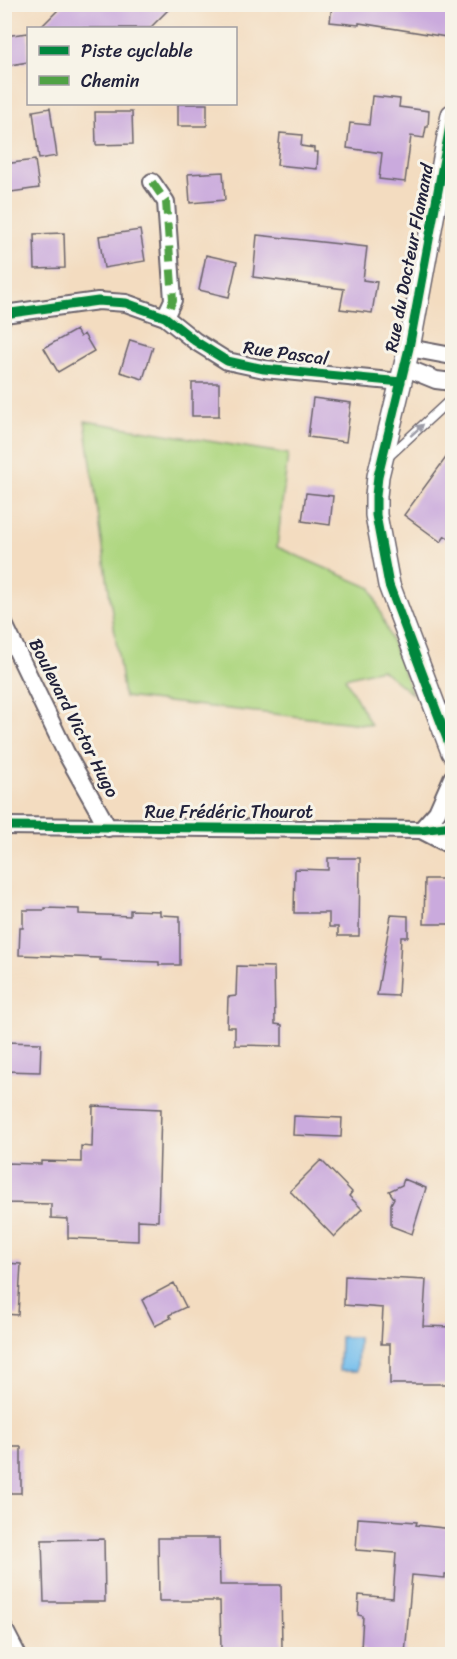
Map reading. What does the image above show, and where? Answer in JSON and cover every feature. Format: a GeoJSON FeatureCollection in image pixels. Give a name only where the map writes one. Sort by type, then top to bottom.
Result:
{"type":"FeatureCollection","features":[{"type":"Feature","properties":{"kind":"street","name":"Rue du Docteur Flamand"},"geometry":{"type":"LineString","coordinates":[[453,115],[405,366],[376,496],[376,515],[388,585],[453,752]]}},
{"type":"Feature","properties":{"kind":"street"},"geometry":{"type":"LineString","coordinates":[[152,182],[166,202],[172,300],[165,317]]}},
{"type":"Feature","properties":{"kind":"street","name":"Rue Pascal"},"geometry":{"type":"LineString","coordinates":[[4,314],[98,301],[117,302],[146,309],[165,317],[228,361],[264,369],[405,366]]}},
{"type":"Feature","properties":{"kind":"street"},"geometry":{"type":"LineString","coordinates":[[405,366],[453,356]]}},
{"type":"Feature","properties":{"kind":"street"},"geometry":{"type":"LineString","coordinates":[[405,366],[436,380],[453,382]]}},
{"type":"Feature","properties":{"kind":"street","name":"Boulevard Victor Hugo"},"geometry":{"type":"LineString","coordinates":[[4,624],[66,753],[108,828]]}},
{"type":"Feature","properties":{"kind":"street"},"geometry":{"type":"LineString","coordinates":[[421,830],[436,812],[453,778]]}},
{"type":"Feature","properties":{"kind":"street","name":"Rue Frédéric Thourot"},"geometry":{"type":"LineString","coordinates":[[4,826],[421,830],[453,826]]}},
{"type":"Feature","properties":{"kind":"street","name":"Rue Frédéric Thourot"},"geometry":{"type":"LineString","coordinates":[[421,830],[453,846]]}},
{"type":"Feature","properties":{"kind":"street"},"geometry":{"type":"LineString","coordinates":[[4,1629],[17,1654]]}},
{"type":"Feature","properties":{"kind":"lane"},"geometry":{"type":"LineString","coordinates":[[382,462],[453,398]]}},
{"type":"Feature","properties":{"kind":"green space"},"geometry":{"type":"Polygon","coordinates":[[[85,421],[288,454],[277,547],[371,588],[412,694],[381,669],[345,678],[371,725],[124,697],[85,421]]]}},
{"type":"Feature","properties":{"kind":"water"},"geometry":{"type":"Polygon","coordinates":[[[340,1337],[358,1337],[357,1371],[339,1371],[340,1337]]]}},
{"type":"Feature","properties":{"kind":"building"},"geometry":{"type":"Polygon","coordinates":[[[64,4],[174,4],[151,27],[41,27],[64,4]]]}},
{"type":"Feature","properties":{"kind":"building"},"geometry":{"type":"Polygon","coordinates":[[[332,4],[453,4],[453,38],[359,23],[359,25],[330,22],[332,4]]]}},
{"type":"Feature","properties":{"kind":"building"},"geometry":{"type":"Polygon","coordinates":[[[27,33],[27,62],[4,66],[4,36],[27,33]]]}},
{"type":"Feature","properties":{"kind":"building"},"geometry":{"type":"Polygon","coordinates":[[[372,96],[400,99],[399,107],[429,111],[428,127],[426,127],[424,138],[411,136],[405,182],[379,179],[382,153],[347,148],[350,123],[369,125],[372,96]]]}},
{"type":"Feature","properties":{"kind":"building"},"geometry":{"type":"Polygon","coordinates":[[[178,105],[207,105],[207,126],[178,126],[178,105]]]}},
{"type":"Feature","properties":{"kind":"building"},"geometry":{"type":"Polygon","coordinates":[[[50,108],[57,156],[39,159],[33,111],[50,108]]]}},
{"type":"Feature","properties":{"kind":"building"},"geometry":{"type":"Polygon","coordinates":[[[95,112],[132,112],[133,144],[96,145],[95,112]]]}},
{"type":"Feature","properties":{"kind":"building"},"geometry":{"type":"Polygon","coordinates":[[[280,133],[302,135],[301,146],[314,148],[314,152],[318,152],[317,169],[277,165],[280,133]]]}},
{"type":"Feature","properties":{"kind":"building"},"geometry":{"type":"Polygon","coordinates":[[[35,160],[39,188],[4,193],[4,164],[35,160]]]}},
{"type":"Feature","properties":{"kind":"building"},"geometry":{"type":"Polygon","coordinates":[[[223,172],[225,200],[190,203],[188,174],[223,172]]]}},
{"type":"Feature","properties":{"kind":"building"},"geometry":{"type":"Polygon","coordinates":[[[140,230],[145,261],[104,268],[99,236],[140,230]]]}},
{"type":"Feature","properties":{"kind":"building"},"geometry":{"type":"Polygon","coordinates":[[[64,233],[65,268],[35,269],[34,234],[64,233]]]}},
{"type":"Feature","properties":{"kind":"building"},"geometry":{"type":"Polygon","coordinates":[[[257,235],[367,247],[363,280],[377,282],[372,313],[340,309],[344,289],[253,277],[257,235]]]}},
{"type":"Feature","properties":{"kind":"building"},"geometry":{"type":"Polygon","coordinates":[[[206,255],[237,262],[229,297],[199,290],[206,255]]]}},
{"type":"Feature","properties":{"kind":"building"},"geometry":{"type":"Polygon","coordinates":[[[76,330],[80,337],[84,334],[94,351],[58,372],[44,348],[76,330]]]}},
{"type":"Feature","properties":{"kind":"building"},"geometry":{"type":"Polygon","coordinates":[[[130,340],[153,347],[143,379],[120,372],[130,340]]]}},
{"type":"Feature","properties":{"kind":"building"},"geometry":{"type":"Polygon","coordinates":[[[192,383],[219,383],[219,416],[192,416],[192,383]]]}},
{"type":"Feature","properties":{"kind":"building"},"geometry":{"type":"Polygon","coordinates":[[[313,398],[351,403],[346,442],[308,437],[313,398]]]}},
{"type":"Feature","properties":{"kind":"building"},"geometry":{"type":"Polygon","coordinates":[[[453,448],[453,541],[445,536],[441,542],[404,515],[453,448]]]}},
{"type":"Feature","properties":{"kind":"building"},"geometry":{"type":"Polygon","coordinates":[[[306,493],[333,496],[330,525],[302,521],[306,493]]]}},
{"type":"Feature","properties":{"kind":"building"},"geometry":{"type":"Polygon","coordinates":[[[328,858],[360,858],[359,936],[338,936],[338,927],[329,927],[329,913],[294,913],[295,869],[328,870],[328,858]]]}},
{"type":"Feature","properties":{"kind":"building"},"geometry":{"type":"Polygon","coordinates":[[[425,879],[453,879],[453,924],[424,924],[425,879]]]}},
{"type":"Feature","properties":{"kind":"building"},"geometry":{"type":"Polygon","coordinates":[[[45,908],[79,909],[79,914],[130,916],[130,910],[160,911],[160,915],[180,916],[180,965],[100,960],[100,958],[19,955],[23,910],[45,910],[45,908]]]}},
{"type":"Feature","properties":{"kind":"building"},"geometry":{"type":"Polygon","coordinates":[[[391,915],[408,916],[408,937],[401,937],[398,996],[377,995],[391,915]]]}},
{"type":"Feature","properties":{"kind":"building"},"geometry":{"type":"Polygon","coordinates":[[[237,966],[274,967],[275,1024],[282,1025],[282,1046],[235,1045],[235,1027],[227,1027],[228,997],[236,996],[237,966]]]}},
{"type":"Feature","properties":{"kind":"building"},"geometry":{"type":"Polygon","coordinates":[[[4,1042],[41,1043],[40,1072],[4,1071],[4,1042]]]}},
{"type":"Feature","properties":{"kind":"building"},"geometry":{"type":"Polygon","coordinates":[[[93,1106],[161,1109],[158,1221],[138,1220],[138,1241],[68,1238],[68,1219],[51,1218],[51,1204],[4,1203],[4,1163],[81,1162],[81,1146],[92,1147],[93,1106]]]}},
{"type":"Feature","properties":{"kind":"building"},"geometry":{"type":"Polygon","coordinates":[[[294,1116],[342,1118],[341,1137],[293,1135],[294,1116]]]}},
{"type":"Feature","properties":{"kind":"building"},"geometry":{"type":"Polygon","coordinates":[[[321,1160],[352,1192],[349,1196],[362,1209],[334,1237],[290,1191],[321,1160]]]}},
{"type":"Feature","properties":{"kind":"building"},"geometry":{"type":"Polygon","coordinates":[[[404,1179],[426,1188],[412,1234],[391,1226],[391,1204],[394,1198],[389,1191],[402,1185],[404,1179]]]}},
{"type":"Feature","properties":{"kind":"building"},"geometry":{"type":"Polygon","coordinates":[[[4,1263],[21,1264],[18,1315],[4,1314],[4,1263]]]}},
{"type":"Feature","properties":{"kind":"building"},"geometry":{"type":"Polygon","coordinates":[[[345,1276],[426,1280],[423,1326],[453,1327],[453,1384],[390,1384],[390,1344],[381,1344],[383,1308],[344,1305],[345,1276]]]}},
{"type":"Feature","properties":{"kind":"building"},"geometry":{"type":"Polygon","coordinates":[[[174,1283],[186,1307],[169,1315],[171,1318],[155,1326],[142,1300],[174,1283]]]}},
{"type":"Feature","properties":{"kind":"building"},"geometry":{"type":"Polygon","coordinates":[[[4,1447],[21,1447],[21,1493],[4,1493],[4,1447]]]}},
{"type":"Feature","properties":{"kind":"building"},"geometry":{"type":"Polygon","coordinates":[[[358,1518],[417,1522],[416,1525],[453,1529],[453,1574],[445,1574],[445,1578],[412,1575],[405,1654],[365,1654],[365,1649],[361,1649],[363,1616],[358,1615],[359,1595],[393,1598],[396,1553],[356,1550],[358,1518]]]}},
{"type":"Feature","properties":{"kind":"building"},"geometry":{"type":"Polygon","coordinates":[[[158,1538],[219,1538],[220,1585],[281,1585],[282,1649],[221,1649],[220,1601],[159,1601],[158,1538]]]}},
{"type":"Feature","properties":{"kind":"building"},"geometry":{"type":"Polygon","coordinates":[[[104,1539],[105,1602],[44,1602],[42,1540],[104,1539]]]}},
{"type":"Feature","properties":{"kind":"marked path"},"geometry":{"type":"LineString","coordinates":[[152,182],[166,202],[173,300],[165,317]]}},
{"type":"Feature","properties":{"kind":"cycle path"},"geometry":{"type":"LineString","coordinates":[[452,115],[409,348],[378,476],[376,496],[376,515],[389,585],[452,752]]}},
{"type":"Feature","properties":{"kind":"cycle path"},"geometry":{"type":"LineString","coordinates":[[4,314],[98,301],[126,303],[165,317],[195,341],[227,361],[264,369],[401,382]]}},
{"type":"Feature","properties":{"kind":"cycle path"},"geometry":{"type":"LineString","coordinates":[[4,826],[421,830],[452,826]]}}]}
